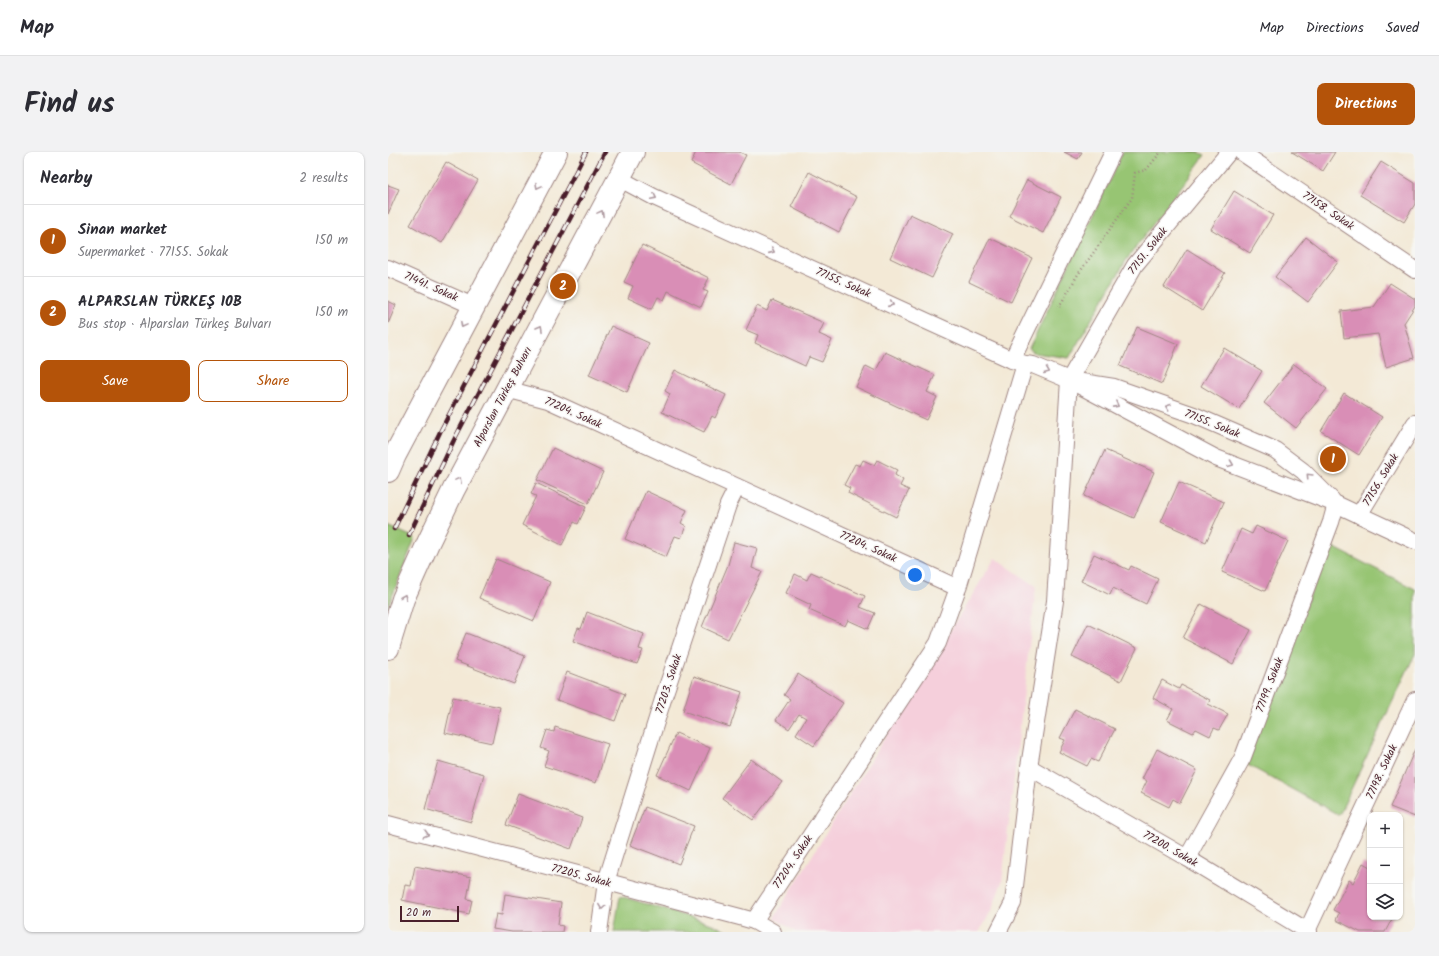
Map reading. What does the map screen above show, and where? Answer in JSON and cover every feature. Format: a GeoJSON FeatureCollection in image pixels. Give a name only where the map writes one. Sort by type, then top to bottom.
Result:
{"type":"FeatureCollection","features":[{"type":"Feature","properties":{"kind":"main road","name":"Alparslan Türkeş Bulvarı"},"geometry":{"type":"LineString","coordinates":[[388,648],[403,599],[454,489],[633,152]]}},
{"type":"Feature","properties":{"kind":"main road"},"geometry":{"type":"LineString","coordinates":[[390,459],[473,306],[552,153]]}},
{"type":"Feature","properties":{"kind":"street"},"geometry":{"type":"LineString","coordinates":[[958,588],[1019,362],[1114,152]]}},
{"type":"Feature","properties":{"kind":"street","name":"77151. Sokak"},"geometry":{"type":"LineString","coordinates":[[1069,380],[1135,265],[1229,152]]}},
{"type":"Feature","properties":{"kind":"street","name":"77158. Sokak"},"geometry":{"type":"LineString","coordinates":[[1241,152],[1415,270]]}},
{"type":"Feature","properties":{"kind":"street","name":"77155. Sokak"},"geometry":{"type":"LineString","coordinates":[[620,178],[654,197],[1019,362],[1033,365],[1069,380],[1216,458],[1336,504],[1415,541]]}},
{"type":"Feature","properties":{"kind":"street","name":"71441. Sokak"},"geometry":{"type":"LineString","coordinates":[[388,268],[473,306]]}},
{"type":"Feature","properties":{"kind":"street","name":"77155. Sokak"},"geometry":{"type":"LineString","coordinates":[[1069,380],[1114,387],[1194,416],[1275,450],[1303,470],[1336,504]]}},
{"type":"Feature","properties":{"kind":"street"},"geometry":{"type":"LineString","coordinates":[[998,932],[1013,903],[1029,767],[1055,601],[1069,380]]}},
{"type":"Feature","properties":{"kind":"street","name":"77204. Sokak"},"geometry":{"type":"LineString","coordinates":[[506,389],[548,400],[958,588],[938,643],[754,921]]}},
{"type":"Feature","properties":{"kind":"street","name":"77156. Sokak"},"geometry":{"type":"LineString","coordinates":[[1360,515],[1415,424]]}},
{"type":"Feature","properties":{"kind":"street","name":"77203. Sokak"},"geometry":{"type":"LineString","coordinates":[[599,932],[606,882],[665,693],[728,505],[736,487]]}},
{"type":"Feature","properties":{"kind":"street","name":"77199. Sokak"},"geometry":{"type":"LineString","coordinates":[[1187,858],[1243,757],[1336,504]]}},
{"type":"Feature","properties":{"kind":"street","name":"77198. Sokak"},"geometry":{"type":"LineString","coordinates":[[1308,931],[1415,700]]}},
{"type":"Feature","properties":{"kind":"street","name":"77200. Sokak"},"geometry":{"type":"LineString","coordinates":[[1029,767],[1187,858],[1308,931]]}},
{"type":"Feature","properties":{"kind":"street","name":"77205. Sokak"},"geometry":{"type":"LineString","coordinates":[[388,824],[754,921],[773,932]]}},
{"type":"Feature","properties":{"kind":"path"},"geometry":{"type":"LineString","coordinates":[[1059,308],[1077,276],[1132,198],[1135,173],[1146,170],[1161,152]]}},
{"type":"Feature","properties":{"kind":"shaded area"},"geometry":{"type":"Polygon","coordinates":[[[995,558],[1036,586],[1002,882],[991,912],[979,932],[796,932],[774,918],[995,558]]]}},
{"type":"Feature","properties":{"kind":"green space"},"geometry":{"type":"Polygon","coordinates":[[[1123,152],[1198,152],[1205,155],[1127,259],[1069,358],[1035,353],[1029,349],[1123,152]]]}},
{"type":"Feature","properties":{"kind":"green space"},"geometry":{"type":"Polygon","coordinates":[[[388,526],[415,538],[388,607],[388,526]]]}},
{"type":"Feature","properties":{"kind":"green space"},"geometry":{"type":"Polygon","coordinates":[[[1329,545],[1415,589],[1415,654],[1339,815],[1246,764],[1329,545]]]}},
{"type":"Feature","properties":{"kind":"green space"},"geometry":{"type":"Polygon","coordinates":[[[620,896],[712,924],[728,932],[614,932],[620,896]]]}},
{"type":"Feature","properties":{"kind":"building"},"geometry":{"type":"Polygon","coordinates":[[[696,152],[739,152],[746,155],[731,184],[691,163],[696,152]]]}},
{"type":"Feature","properties":{"kind":"building"},"geometry":{"type":"Polygon","coordinates":[[[1064,152],[1082,152],[1078,159],[1064,152]]]}},
{"type":"Feature","properties":{"kind":"building"},"geometry":{"type":"Polygon","coordinates":[[[1292,152],[1335,152],[1323,171],[1292,152]]]}},
{"type":"Feature","properties":{"kind":"building"},"geometry":{"type":"Polygon","coordinates":[[[446,162],[478,180],[442,243],[410,225],[446,162]]]}},
{"type":"Feature","properties":{"kind":"building"},"geometry":{"type":"Polygon","coordinates":[[[1381,162],[1415,183],[1415,204],[1404,222],[1360,195],[1381,162]]]}},
{"type":"Feature","properties":{"kind":"building"},"geometry":{"type":"Polygon","coordinates":[[[809,172],[857,197],[839,232],[791,207],[809,172]]]}},
{"type":"Feature","properties":{"kind":"building"},"geometry":{"type":"Polygon","coordinates":[[[1027,180],[1061,197],[1043,233],[1009,216],[1027,180]]]}},
{"type":"Feature","properties":{"kind":"building"},"geometry":{"type":"Polygon","coordinates":[[[388,185],[399,189],[388,214],[388,185]]]}},
{"type":"Feature","properties":{"kind":"building"},"geometry":{"type":"Polygon","coordinates":[[[1234,191],[1273,215],[1250,253],[1211,229],[1234,191]]]}},
{"type":"Feature","properties":{"kind":"building"},"geometry":{"type":"Polygon","coordinates":[[[910,214],[953,234],[932,278],[890,258],[910,214]]]}},
{"type":"Feature","properties":{"kind":"building"},"geometry":{"type":"Polygon","coordinates":[[[1306,237],[1338,262],[1308,302],[1275,277],[1306,237]]]}},
{"type":"Feature","properties":{"kind":"building"},"geometry":{"type":"Polygon","coordinates":[[[990,238],[1032,258],[1011,302],[969,282],[990,238]]]}},
{"type":"Feature","properties":{"kind":"building"},"geometry":{"type":"Polygon","coordinates":[[[642,245],[709,278],[703,290],[708,292],[701,307],[668,291],[664,300],[658,297],[652,309],[628,298],[633,286],[624,282],[642,245]]]}},
{"type":"Feature","properties":{"kind":"building"},"geometry":{"type":"Polygon","coordinates":[[[1187,249],[1225,273],[1202,311],[1164,287],[1187,249]]]}},
{"type":"Feature","properties":{"kind":"building"},"geometry":{"type":"Polygon","coordinates":[[[1390,283],[1415,299],[1415,306],[1404,323],[1414,358],[1386,367],[1378,334],[1344,338],[1341,311],[1374,307],[1390,283]]]}},
{"type":"Feature","properties":{"kind":"building"},"geometry":{"type":"Polygon","coordinates":[[[772,300],[824,323],[819,334],[832,340],[822,362],[809,357],[805,366],[755,343],[758,335],[746,330],[757,306],[767,311],[772,300]]]}},
{"type":"Feature","properties":{"kind":"building"},"geometry":{"type":"Polygon","coordinates":[[[388,301],[396,305],[388,324],[388,301]]]}},
{"type":"Feature","properties":{"kind":"building"},"geometry":{"type":"Polygon","coordinates":[[[611,326],[649,343],[627,392],[589,375],[611,326]]]}},
{"type":"Feature","properties":{"kind":"building"},"geometry":{"type":"Polygon","coordinates":[[[1137,327],[1178,344],[1162,384],[1120,366],[1137,327]]]}},
{"type":"Feature","properties":{"kind":"building"},"geometry":{"type":"Polygon","coordinates":[[[1224,348],[1262,371],[1239,409],[1201,386],[1224,348]]]}},
{"type":"Feature","properties":{"kind":"building"},"geometry":{"type":"Polygon","coordinates":[[[885,352],[935,375],[927,392],[937,397],[926,420],[856,387],[866,366],[876,371],[885,352]]]}},
{"type":"Feature","properties":{"kind":"building"},"geometry":{"type":"Polygon","coordinates":[[[1294,364],[1327,389],[1296,428],[1264,403],[1294,364]]]}},
{"type":"Feature","properties":{"kind":"building"},"geometry":{"type":"Polygon","coordinates":[[[675,370],[726,395],[715,418],[712,416],[704,432],[662,412],[670,394],[665,391],[675,370]]]}},
{"type":"Feature","properties":{"kind":"building"},"geometry":{"type":"Polygon","coordinates":[[[1344,393],[1382,417],[1359,455],[1321,431],[1344,393]]]}},
{"type":"Feature","properties":{"kind":"building"},"geometry":{"type":"Polygon","coordinates":[[[553,448],[603,472],[588,504],[537,480],[553,448]]]}},
{"type":"Feature","properties":{"kind":"building"},"geometry":{"type":"Polygon","coordinates":[[[1105,450],[1154,472],[1134,518],[1084,496],[1105,450]]]}},
{"type":"Feature","properties":{"kind":"building"},"geometry":{"type":"Polygon","coordinates":[[[863,460],[874,465],[877,460],[897,470],[895,475],[903,480],[900,486],[909,490],[896,517],[848,493],[850,488],[844,485],[855,464],[860,466],[863,460]]]}},
{"type":"Feature","properties":{"kind":"building"},"geometry":{"type":"Polygon","coordinates":[[[1179,482],[1224,502],[1206,542],[1161,522],[1179,482]]]}},
{"type":"Feature","properties":{"kind":"building"},"geometry":{"type":"Polygon","coordinates":[[[536,483],[586,507],[578,524],[574,522],[562,545],[522,525],[536,496],[531,494],[536,483]]]}},
{"type":"Feature","properties":{"kind":"building"},"geometry":{"type":"Polygon","coordinates":[[[646,491],[687,510],[681,523],[686,526],[681,538],[675,536],[666,557],[625,539],[646,491]]]}},
{"type":"Feature","properties":{"kind":"building"},"geometry":{"type":"Polygon","coordinates":[[[1256,526],[1288,541],[1265,591],[1222,572],[1241,529],[1252,534],[1256,526]]]}},
{"type":"Feature","properties":{"kind":"building"},"geometry":{"type":"Polygon","coordinates":[[[734,542],[757,548],[752,568],[762,572],[728,639],[702,627],[728,565],[734,542]]]}},
{"type":"Feature","properties":{"kind":"building"},"geometry":{"type":"Polygon","coordinates":[[[1094,554],[1129,570],[1131,566],[1158,579],[1146,604],[1113,588],[1110,595],[1081,581],[1094,554]]]}},
{"type":"Feature","properties":{"kind":"building"},"geometry":{"type":"Polygon","coordinates":[[[496,559],[550,582],[534,621],[479,598],[496,559]]]}},
{"type":"Feature","properties":{"kind":"building"},"geometry":{"type":"Polygon","coordinates":[[[811,572],[865,596],[860,607],[875,613],[868,629],[848,620],[845,626],[809,610],[811,605],[786,593],[795,574],[807,580],[811,572]]]}},
{"type":"Feature","properties":{"kind":"building"},"geometry":{"type":"Polygon","coordinates":[[[1201,604],[1251,630],[1233,664],[1183,638],[1201,604]]]}},
{"type":"Feature","properties":{"kind":"building"},"geometry":{"type":"Polygon","coordinates":[[[587,612],[644,634],[639,649],[643,650],[637,664],[573,641],[578,628],[581,629],[587,612]]]}},
{"type":"Feature","properties":{"kind":"building"},"geometry":{"type":"Polygon","coordinates":[[[1088,624],[1137,648],[1121,681],[1072,657],[1088,624]]]}},
{"type":"Feature","properties":{"kind":"building"},"geometry":{"type":"Polygon","coordinates":[[[466,633],[525,656],[514,684],[455,661],[466,633]]]}},
{"type":"Feature","properties":{"kind":"building"},"geometry":{"type":"Polygon","coordinates":[[[567,672],[625,694],[615,721],[557,700],[567,672]]]}},
{"type":"Feature","properties":{"kind":"building"},"geometry":{"type":"Polygon","coordinates":[[[798,674],[843,703],[814,746],[796,734],[806,718],[799,714],[789,729],[776,720],[790,699],[784,695],[798,674]]]}},
{"type":"Feature","properties":{"kind":"building"},"geometry":{"type":"Polygon","coordinates":[[[694,676],[742,692],[730,727],[683,711],[694,676]]]}},
{"type":"Feature","properties":{"kind":"building"},"geometry":{"type":"Polygon","coordinates":[[[1162,680],[1179,689],[1181,685],[1210,700],[1208,704],[1228,714],[1219,730],[1214,728],[1210,736],[1196,729],[1193,733],[1167,720],[1173,709],[1153,698],[1162,680]]]}},
{"type":"Feature","properties":{"kind":"building"},"geometry":{"type":"Polygon","coordinates":[[[453,697],[500,707],[492,743],[445,733],[453,697]]]}},
{"type":"Feature","properties":{"kind":"building"},"geometry":{"type":"Polygon","coordinates":[[[1075,709],[1115,729],[1098,762],[1091,759],[1087,766],[1059,752],[1065,740],[1060,738],[1075,709]]]}},
{"type":"Feature","properties":{"kind":"building"},"geometry":{"type":"Polygon","coordinates":[[[555,727],[608,744],[596,783],[544,766],[549,751],[541,748],[547,730],[554,732],[555,727]]]}},
{"type":"Feature","properties":{"kind":"building"},"geometry":{"type":"Polygon","coordinates":[[[676,733],[710,748],[691,791],[657,775],[676,733]]]}},
{"type":"Feature","properties":{"kind":"building"},"geometry":{"type":"Polygon","coordinates":[[[1157,749],[1197,770],[1180,803],[1173,799],[1169,807],[1141,793],[1147,781],[1142,779],[1157,749]]]}},
{"type":"Feature","properties":{"kind":"building"},"geometry":{"type":"Polygon","coordinates":[[[1415,749],[1415,817],[1390,807],[1415,749]]]}},
{"type":"Feature","properties":{"kind":"building"},"geometry":{"type":"Polygon","coordinates":[[[751,759],[782,782],[753,820],[722,798],[751,759]]]}},
{"type":"Feature","properties":{"kind":"building"},"geometry":{"type":"Polygon","coordinates":[[[438,761],[484,774],[471,822],[425,809],[438,761]]]}},
{"type":"Feature","properties":{"kind":"building"},"geometry":{"type":"Polygon","coordinates":[[[518,794],[582,818],[571,849],[506,825],[518,794]]]}},
{"type":"Feature","properties":{"kind":"building"},"geometry":{"type":"Polygon","coordinates":[[[645,807],[694,826],[679,864],[630,845],[645,807]]]}},
{"type":"Feature","properties":{"kind":"building"},"geometry":{"type":"Polygon","coordinates":[[[1363,863],[1367,865],[1367,920],[1391,920],[1385,932],[1360,932],[1336,920],[1339,913],[1333,910],[1349,880],[1353,883],[1363,863]]]}},
{"type":"Feature","properties":{"kind":"building"},"geometry":{"type":"Polygon","coordinates":[[[415,866],[471,877],[467,899],[472,900],[469,914],[402,900],[405,885],[411,886],[415,866]]]}},
{"type":"Feature","properties":{"kind":"building"},"geometry":{"type":"Polygon","coordinates":[[[505,894],[561,903],[558,925],[563,926],[562,932],[512,932],[493,929],[496,914],[502,915],[505,894]]]}},
{"type":"Feature","properties":{"kind":"railway"},"geometry":{"type":"LineString","coordinates":[[394,529],[440,432],[586,152]]}},
{"type":"Feature","properties":{"kind":"railway"},"geometry":{"type":"LineString","coordinates":[[409,535],[453,442],[605,152]]}},
{"type":"Feature","properties":{"kind":"place","name":"ALPARSLAN TÜRKEŞ 10B"},"geometry":{"type":"Point","coordinates":[563,286]}},
{"type":"Feature","properties":{"kind":"place","name":"Sinan market"},"geometry":{"type":"Point","coordinates":[1333,459]}}]}
